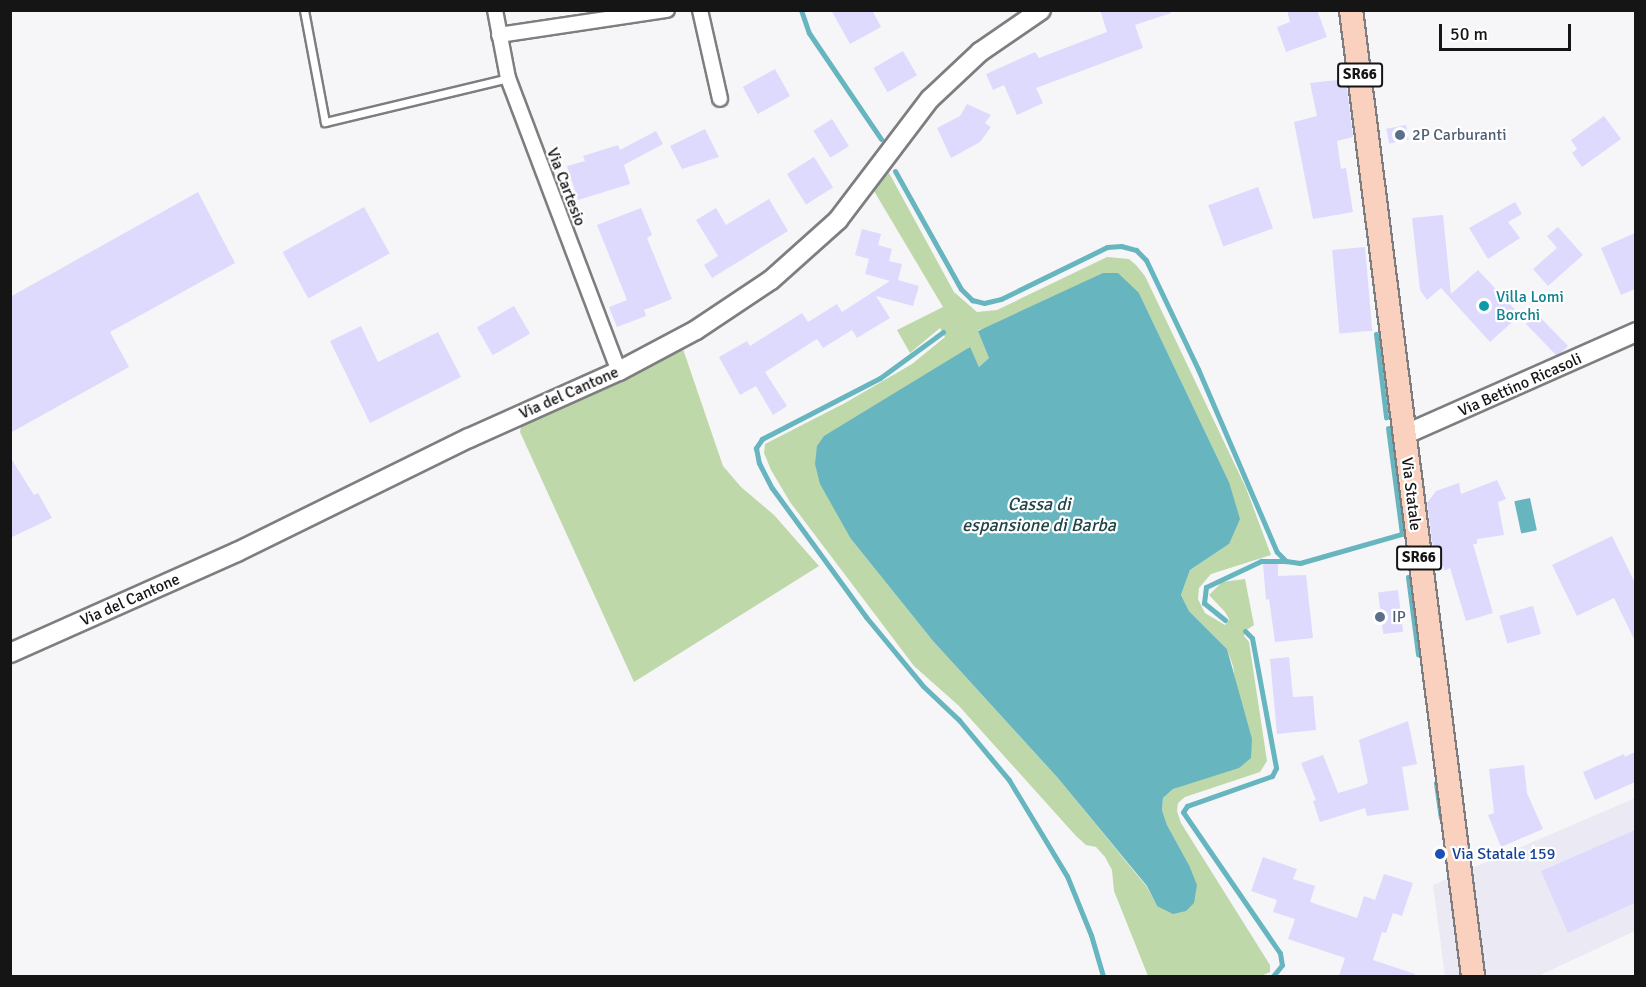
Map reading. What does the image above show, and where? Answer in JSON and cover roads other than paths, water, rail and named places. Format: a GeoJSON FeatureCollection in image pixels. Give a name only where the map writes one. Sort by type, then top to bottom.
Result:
{"type":"FeatureCollection","features":[{"type":"Feature","properties":{"kind":"main road","name":"Via Statale"},"geometry":{"type":"LineString","coordinates":[[1352,10],[1402,430],[1473,976]]}},
{"type":"Feature","properties":{"kind":"street","name":"Via Cartesio"},"geometry":{"type":"LineString","coordinates":[[495,10],[508,78],[619,371]]}},
{"type":"Feature","properties":{"kind":"street"},"geometry":{"type":"LineString","coordinates":[[499,35],[667,10]]}},
{"type":"Feature","properties":{"kind":"street"},"geometry":{"type":"LineString","coordinates":[[700,10],[720,99]]}},
{"type":"Feature","properties":{"kind":"street","name":"Via del Cantone"},"geometry":{"type":"LineString","coordinates":[[10,652],[237,552],[468,438],[619,371],[696,330],[771,280],[838,220],[930,99],[980,52],[1041,10]]}},
{"type":"Feature","properties":{"kind":"street","name":"Via Bettino Ricasoli"},"geometry":{"type":"LineString","coordinates":[[1402,430],[1413,431],[1561,368],[1635,332]]}},
{"type":"Feature","properties":{"kind":"lane"},"geometry":{"type":"LineString","coordinates":[[304,10],[325,122],[508,78]]}},
{"type":"Feature","properties":{"kind":"water","name":"Cassa di espansione di Barba"},"geometry":{"type":"Polygon","coordinates":[[[1103,273],[1118,273],[1139,293],[1229,482],[1240,519],[1229,544],[1190,570],[1181,595],[1189,611],[1227,649],[1252,739],[1251,758],[1239,768],[1173,789],[1163,798],[1162,810],[1167,825],[1197,885],[1194,903],[1186,911],[1173,914],[1157,906],[1147,886],[1057,777],[933,641],[851,539],[820,484],[815,464],[817,446],[824,436],[970,347],[979,367],[989,358],[978,331],[1103,273]]]}},
{"type":"Feature","properties":{"kind":"water"},"geometry":{"type":"Polygon","coordinates":[[[1530,498],[1537,530],[1521,534],[1514,501],[1530,498]]]}},
{"type":"Feature","properties":{"kind":"waterway"},"geometry":{"type":"LineString","coordinates":[[801,10],[809,33],[881,139]]}},
{"type":"Feature","properties":{"kind":"waterway"},"geometry":{"type":"LineString","coordinates":[[895,171],[961,289],[972,300],[984,303],[1001,299],[1107,247],[1121,246],[1136,250],[1146,260],[1198,369],[1277,552],[1286,561],[1300,563],[1402,534],[1388,428]]}},
{"type":"Feature","properties":{"kind":"waterway"},"geometry":{"type":"LineString","coordinates":[[943,332],[880,378],[762,439],[756,448],[759,463],[772,488],[866,617],[923,686],[959,720],[1009,780],[1067,876],[1091,935],[1103,976]]}},
{"type":"Feature","properties":{"kind":"waterway"},"geometry":{"type":"LineString","coordinates":[[1376,334],[1386,417]]}},
{"type":"Feature","properties":{"kind":"waterway"},"geometry":{"type":"LineString","coordinates":[[1225,620],[1204,603],[1206,587],[1261,561],[1286,561]]}},
{"type":"Feature","properties":{"kind":"waterway"},"geometry":{"type":"LineString","coordinates":[[1408,577],[1418,654]]}},
{"type":"Feature","properties":{"kind":"waterway"},"geometry":{"type":"LineString","coordinates":[[1245,631],[1252,638],[1276,768],[1272,776],[1187,806],[1183,812],[1280,953],[1282,965],[1273,976]]}},
{"type":"Feature","properties":{"kind":"waterway"},"geometry":{"type":"LineString","coordinates":[[1436,783],[1441,818]]}},
{"type":"Feature","properties":{"kind":"place","name":"2P Carburanti"},"geometry":{"type":"Point","coordinates":[1400,135]}},
{"type":"Feature","properties":{"kind":"place","name":"Villa Lomi Borchi"},"geometry":{"type":"Point","coordinates":[1484,306]}},
{"type":"Feature","properties":{"kind":"place","name":"IP"},"geometry":{"type":"Point","coordinates":[1380,617]}},
{"type":"Feature","properties":{"kind":"place","name":"Via Statale 159"},"geometry":{"type":"Point","coordinates":[1440,854]}}]}
